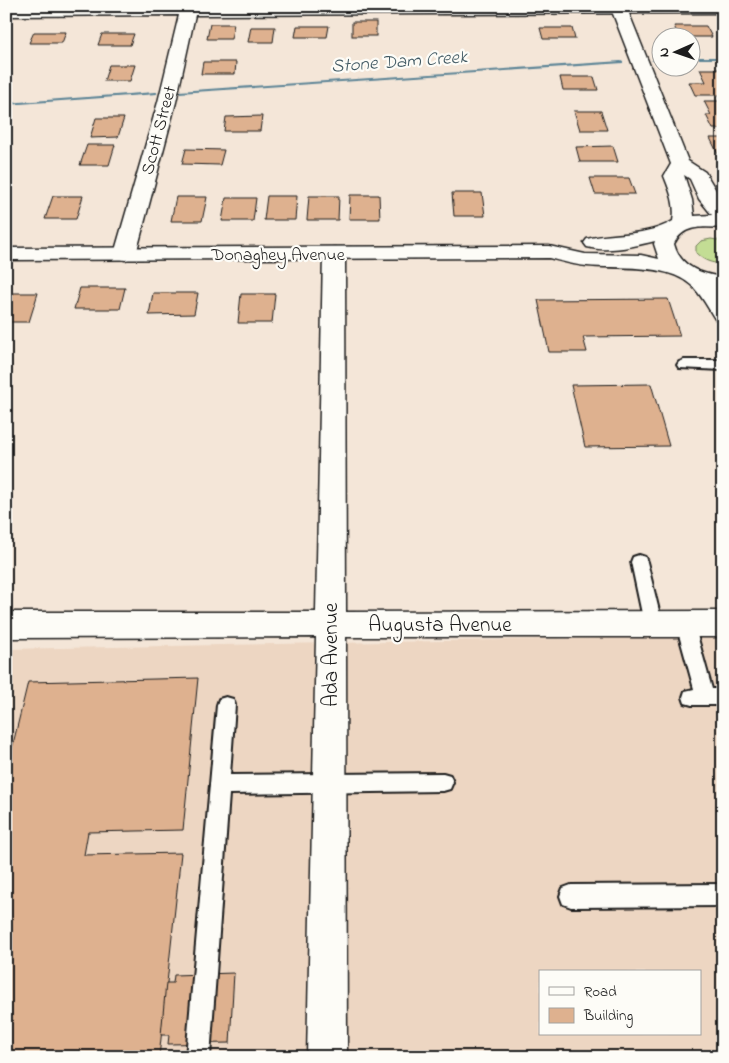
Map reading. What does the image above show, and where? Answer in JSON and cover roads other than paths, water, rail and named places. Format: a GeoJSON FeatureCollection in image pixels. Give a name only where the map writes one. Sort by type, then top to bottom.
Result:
{"type":"FeatureCollection","features":[{"type":"Feature","properties":{"kind":"street"},"geometry":{"type":"LineString","coordinates":[[619,7],[680,164],[698,176],[710,199],[723,215]]}},
{"type":"Feature","properties":{"kind":"street"},"geometry":{"type":"LineString","coordinates":[[6,11],[188,8],[723,8]]}},
{"type":"Feature","properties":{"kind":"street","name":"Scott Street"},"geometry":{"type":"LineString","coordinates":[[125,254],[167,102],[188,8]]}},
{"type":"Feature","properties":{"kind":"street"},"geometry":{"type":"LineString","coordinates":[[680,164],[674,176],[683,199],[684,216],[676,228],[666,237],[665,250],[674,264],[689,274],[716,301],[723,314]]}},
{"type":"Feature","properties":{"kind":"street","name":"Donaghey Avenue"},"geometry":{"type":"LineString","coordinates":[[549,252],[578,243],[629,241],[700,221],[723,222]]}},
{"type":"Feature","properties":{"kind":"street","name":"Donaghey Avenue"},"geometry":{"type":"LineString","coordinates":[[6,254],[549,252],[585,260],[641,261],[723,284]]}},
{"type":"Feature","properties":{"kind":"street","name":"Ada Avenue"},"geometry":{"type":"LineString","coordinates":[[327,1057],[334,253]]}},
{"type":"Feature","properties":{"kind":"street","name":"Augusta Avenue"},"geometry":{"type":"LineString","coordinates":[[6,625],[723,624]]}},
{"type":"Feature","properties":{"kind":"lane"},"geometry":{"type":"LineString","coordinates":[[684,365],[723,365]]}},
{"type":"Feature","properties":{"kind":"lane"},"geometry":{"type":"LineString","coordinates":[[639,562],[653,623]]}},
{"type":"Feature","properties":{"kind":"lane"},"geometry":{"type":"LineString","coordinates":[[686,624],[706,697]]}},
{"type":"Feature","properties":{"kind":"lane"},"geometry":{"type":"LineString","coordinates":[[198,1057],[226,705]]}},
{"type":"Feature","properties":{"kind":"lane"},"geometry":{"type":"LineString","coordinates":[[220,785],[444,782]]}},
{"type":"Feature","properties":{"kind":"lane"},"geometry":{"type":"LineString","coordinates":[[571,896],[723,895]]}},
{"type":"Feature","properties":{"kind":"waterway","name":"Stone Dam Creek"},"geometry":{"type":"LineString","coordinates":[[702,58],[723,58]]}},
{"type":"Feature","properties":{"kind":"waterway","name":"Stone Dam Creek"},"geometry":{"type":"LineString","coordinates":[[179,92],[621,62]]}},
{"type":"Feature","properties":{"kind":"waterway","name":"Stone Dam Creek"},"geometry":{"type":"LineString","coordinates":[[6,104],[155,93]]}}]}
